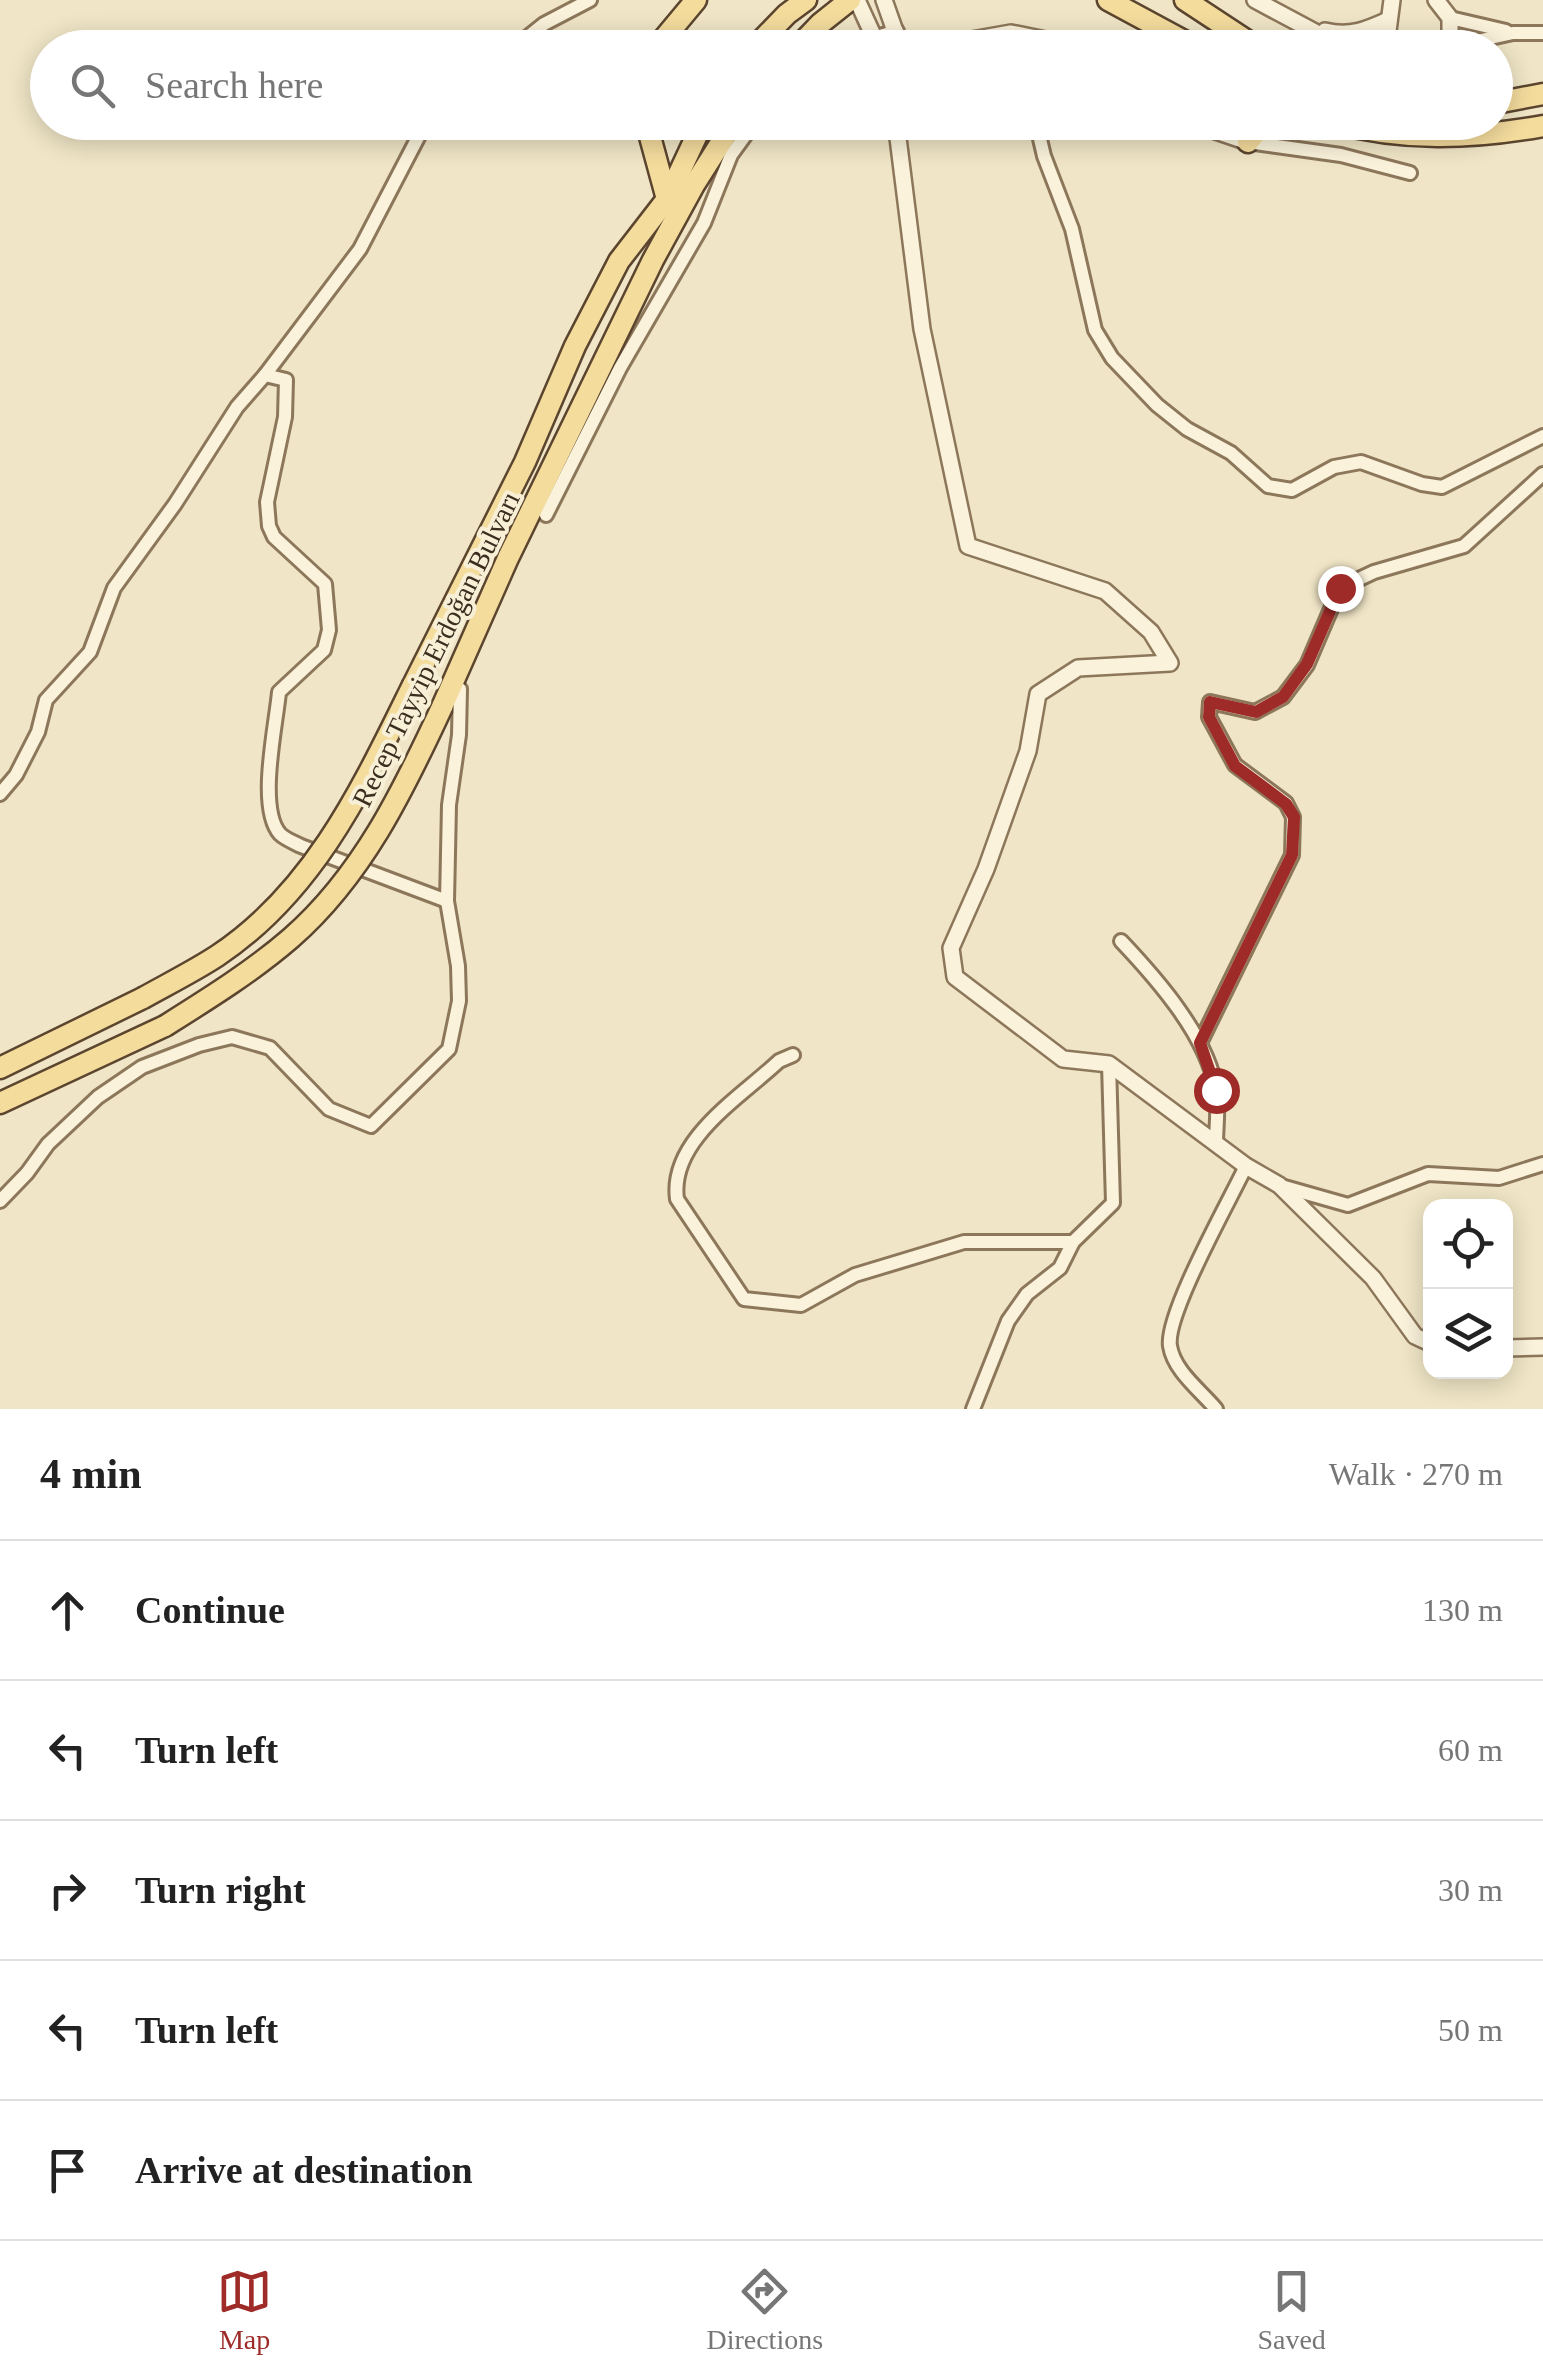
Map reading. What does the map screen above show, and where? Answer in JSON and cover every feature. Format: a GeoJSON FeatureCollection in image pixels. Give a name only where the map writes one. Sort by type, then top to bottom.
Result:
{"type":"FeatureCollection","features":[{"type":"Feature","properties":{"kind":"main road"},"geometry":{"type":"LineString","coordinates":[[671,30],[696,0]]}},
{"type":"Feature","properties":{"kind":"main road"},"geometry":{"type":"LineString","coordinates":[[771,30],[806,0]]}},
{"type":"Feature","properties":{"kind":"main road"},"geometry":{"type":"LineString","coordinates":[[814,30],[830,14],[853,0]]}},
{"type":"Feature","properties":{"kind":"main road"},"geometry":{"type":"LineString","coordinates":[[1108,0],[1163,30]]}},
{"type":"Feature","properties":{"kind":"main road"},"geometry":{"type":"LineString","coordinates":[[1185,0],[1231,30]]}},
{"type":"Feature","properties":{"kind":"main road"},"geometry":{"type":"LineString","coordinates":[[1513,99],[1543,94]]}},
{"type":"Feature","properties":{"kind":"main road"},"geometry":{"type":"LineString","coordinates":[[1513,132],[1543,126]]}},
{"type":"Feature","properties":{"kind":"main road"},"geometry":{"type":"LineString","coordinates":[[651,140],[666,199]]}},
{"type":"Feature","properties":{"kind":"main road","name":"Recep Tayyip Erdoğan Bulvarı"},"geometry":{"type":"LineString","coordinates":[[0,1068],[144,998],[216,956],[288,895],[341,825],[525,462],[575,346],[618,261],[666,199],[694,140]]}},
{"type":"Feature","properties":{"kind":"main road","name":"Recep Tayyip Erdoğan Bulvarı"},"geometry":{"type":"LineString","coordinates":[[0,1102],[165,1026],[229,985],[292,937],[335,892],[370,846],[442,707],[508,558],[653,260],[723,140]]}},
{"type":"Feature","properties":{"kind":"street"},"geometry":{"type":"LineString","coordinates":[[536,30],[590,0]]}},
{"type":"Feature","properties":{"kind":"street"},"geometry":{"type":"LineString","coordinates":[[853,0],[871,30]]}},
{"type":"Feature","properties":{"kind":"street"},"geometry":{"type":"LineString","coordinates":[[884,0],[896,30]]}},
{"type":"Feature","properties":{"kind":"street"},"geometry":{"type":"LineString","coordinates":[[1255,0],[1307,30]]}},
{"type":"Feature","properties":{"kind":"street"},"geometry":{"type":"LineString","coordinates":[[1436,0],[1450,18],[1452,30]]}},
{"type":"Feature","properties":{"kind":"street"},"geometry":{"type":"LineString","coordinates":[[1365,30],[1394,8]]}},
{"type":"Feature","properties":{"kind":"street"},"geometry":{"type":"LineString","coordinates":[[1450,18],[1500,30]]}},
{"type":"Feature","properties":{"kind":"street"},"geometry":{"type":"LineString","coordinates":[[1297,25],[1319,30]]}},
{"type":"Feature","properties":{"kind":"street"},"geometry":{"type":"LineString","coordinates":[[1513,33],[1543,32]]}},
{"type":"Feature","properties":{"kind":"street"},"geometry":{"type":"LineString","coordinates":[[0,794],[16,774],[38,732],[46,700],[90,652],[114,588],[176,504],[237,407],[360,249],[417,140]]}},
{"type":"Feature","properties":{"kind":"street"},"geometry":{"type":"LineString","coordinates":[[546,515],[620,368],[704,224],[732,155],[742,140]]}},
{"type":"Feature","properties":{"kind":"street"},"geometry":{"type":"LineString","coordinates":[[898,140],[922,329],[968,546],[1105,591],[1151,632],[1170,663],[1078,668],[1038,694],[1028,751],[986,869],[951,948],[955,977],[1063,1058],[1109,1064],[1246,1166],[1279,1185],[1348,1205],[1428,1174],[1499,1178],[1543,1164]]}},
{"type":"Feature","properties":{"kind":"street"},"geometry":{"type":"LineString","coordinates":[[1040,140],[1072,229],[1096,330],[1112,358],[1157,405],[1188,429],[1231,453],[1268,486],[1292,490],[1334,467],[1361,462],[1442,487],[1543,436]]}},
{"type":"Feature","properties":{"kind":"street"},"geometry":{"type":"LineString","coordinates":[[1280,140],[1410,173]]}},
{"type":"Feature","properties":{"kind":"street"},"geometry":{"type":"LineString","coordinates":[[265,374],[286,380],[285,418],[266,502],[269,526],[274,536],[325,584],[328,630],[324,650],[279,692],[268,792],[271,816],[281,835],[301,846],[446,901]]}},
{"type":"Feature","properties":{"kind":"street"},"geometry":{"type":"LineString","coordinates":[[1200,1043],[1292,855],[1294,817],[1286,804],[1235,766],[1209,717],[1210,702],[1256,712],[1283,697],[1307,664],[1340,588],[1374,572],[1464,546],[1543,474]]}},
{"type":"Feature","properties":{"kind":"street"},"geometry":{"type":"LineString","coordinates":[[4,1198],[61,1130],[98,1096],[142,1068],[199,1045],[232,1037],[270,1048],[328,1109],[370,1126],[449,1049],[459,1001],[458,966],[446,901],[449,805],[459,735],[460,689]]}},
{"type":"Feature","properties":{"kind":"street"},"geometry":{"type":"LineString","coordinates":[[1121,941],[1146,968],[1200,1043],[1216,1090],[1216,1144]]}},
{"type":"Feature","properties":{"kind":"street"},"geometry":{"type":"LineString","coordinates":[[793,1055],[700,1133],[682,1158],[675,1184],[677,1199],[744,1300],[800,1304],[854,1275],[964,1242],[1073,1242]]}},
{"type":"Feature","properties":{"kind":"street"},"geometry":{"type":"LineString","coordinates":[[973,1409],[1008,1321],[1027,1294],[1060,1268],[1073,1242],[1114,1203],[1109,1064]]}},
{"type":"Feature","properties":{"kind":"street"},"geometry":{"type":"LineString","coordinates":[[1216,1409],[1178,1366],[1170,1344],[1175,1316],[1246,1166]]}},
{"type":"Feature","properties":{"kind":"street"},"geometry":{"type":"LineString","coordinates":[[0,1180],[4,1198]]}},
{"type":"Feature","properties":{"kind":"street"},"geometry":{"type":"LineString","coordinates":[[1279,1185],[1374,1278],[1414,1336],[1423,1340]]}},
{"type":"Feature","properties":{"kind":"street"},"geometry":{"type":"LineString","coordinates":[[1513,1348],[1543,1347]]}},
{"type":"Feature","properties":{"kind":"route"},"geometry":{"type":"LineString","coordinates":[[1216,1090],[1200,1043],[1292,855],[1294,817],[1286,804],[1235,766],[1209,717],[1210,702],[1256,712],[1283,697],[1307,664],[1340,588]]}}]}
